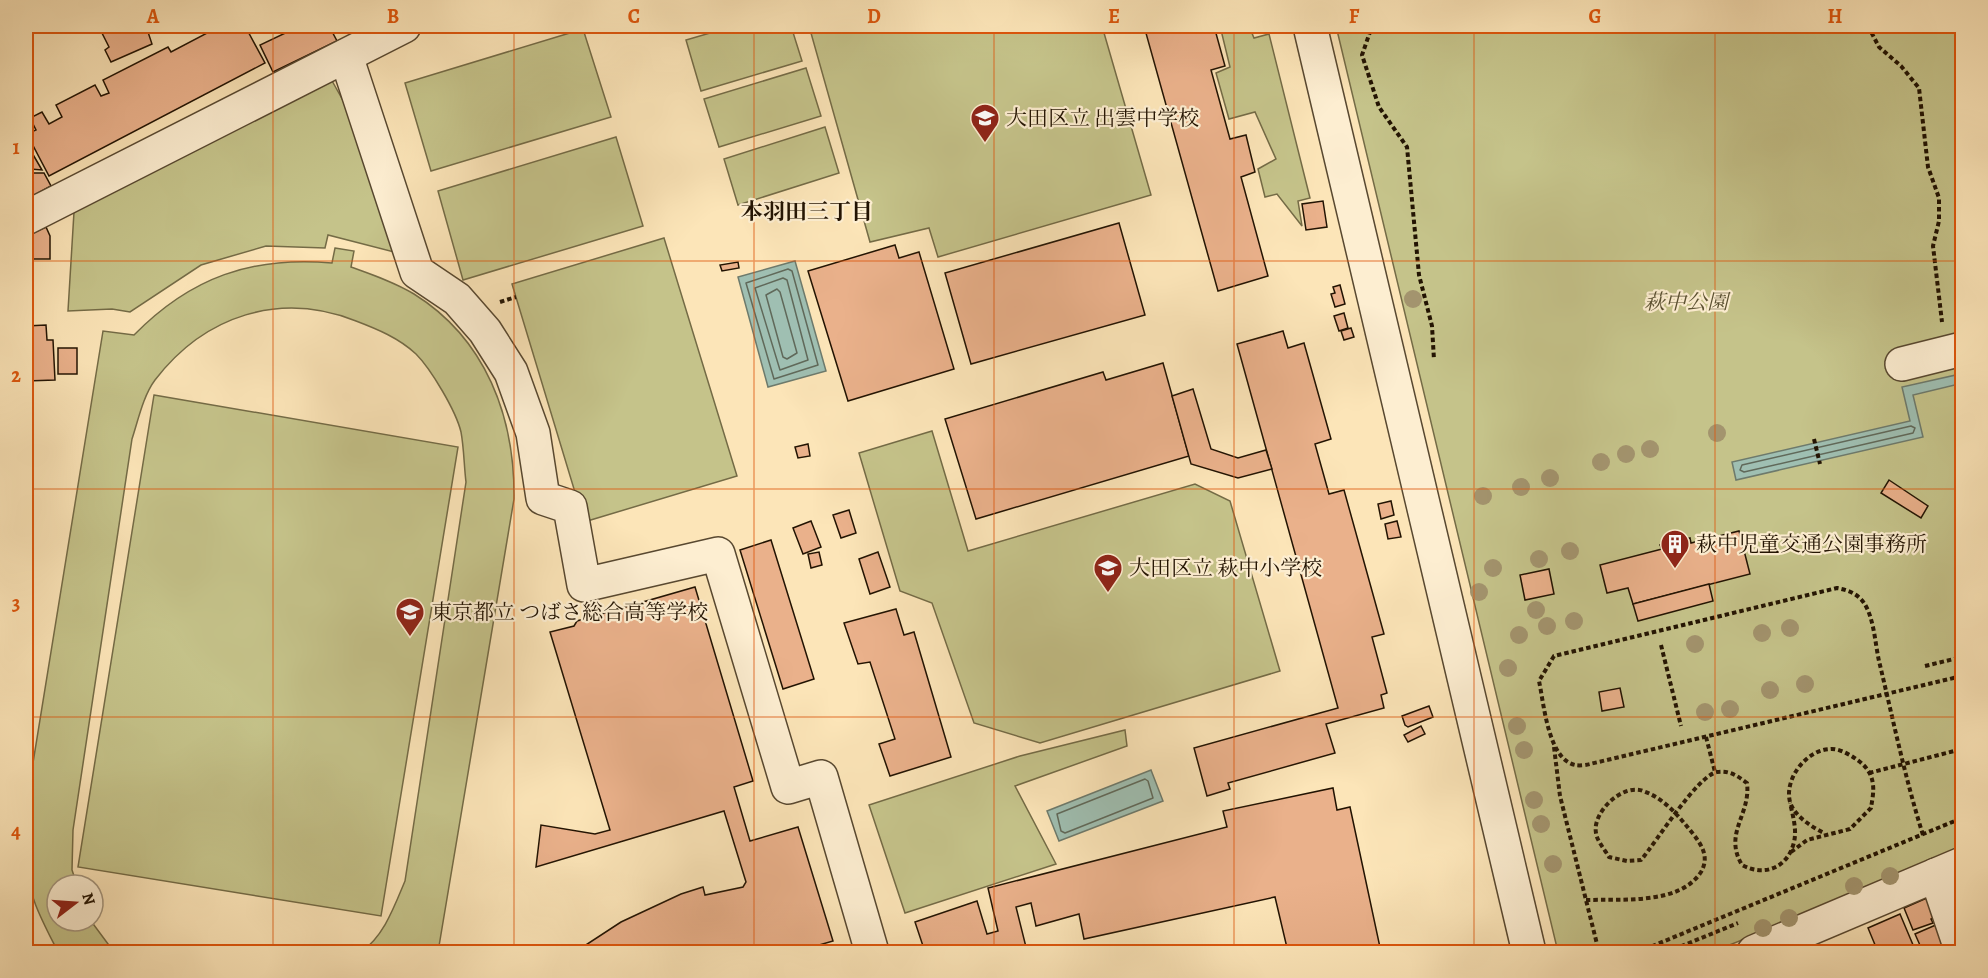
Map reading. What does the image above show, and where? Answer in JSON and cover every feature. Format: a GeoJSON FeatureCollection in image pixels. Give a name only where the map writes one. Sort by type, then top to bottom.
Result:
{"type":"FeatureCollection","features":[{"type":"Feature","properties":{"kind":"street"},"geometry":{"type":"LineString","coordinates":[[26,218],[350,44],[404,26]]}},
{"type":"Feature","properties":{"kind":"street"},"geometry":{"type":"LineString","coordinates":[[1310,26],[1529,952]]}},
{"type":"Feature","properties":{"kind":"street"},"geometry":{"type":"LineString","coordinates":[[350,44],[417,272],[457,299],[485,331],[511,372],[532,433],[543,498],[570,507],[584,585],[718,554],[788,787],[821,777],[872,952]]}},
{"type":"Feature","properties":{"kind":"street"},"geometry":{"type":"LineString","coordinates":[[1902,364],[1954,351]]}},
{"type":"Feature","properties":{"kind":"street"},"geometry":{"type":"LineString","coordinates":[[1754,952],[1949,870],[1962,952]]}},
{"type":"Feature","properties":{"kind":"path"},"geometry":{"type":"LineString","coordinates":[[1377,26],[1370,32],[1362,55],[1379,107],[1407,147],[1419,275],[1432,326],[1434,360]]}},
{"type":"Feature","properties":{"kind":"path"},"geometry":{"type":"LineString","coordinates":[[1868,26],[1879,47],[1901,66],[1920,88],[1928,167],[1939,198],[1939,221],[1933,246],[1954,351]]}},
{"type":"Feature","properties":{"kind":"path"},"geometry":{"type":"LineString","coordinates":[[1814,439],[1820,464]]}},
{"type":"Feature","properties":{"kind":"path"},"geometry":{"type":"LineString","coordinates":[[1599,952],[1560,796],[1554,746],[1539,681],[1554,656],[1837,588],[1850,591],[1863,600],[1867,608],[1923,835]]}},
{"type":"Feature","properties":{"kind":"path"},"geometry":{"type":"LineString","coordinates":[[1661,645],[1681,726]]}},
{"type":"Feature","properties":{"kind":"path"},"geometry":{"type":"LineString","coordinates":[[1925,666],[1962,657]]}},
{"type":"Feature","properties":{"kind":"path"},"geometry":{"type":"LineString","coordinates":[[1554,746],[1563,758],[1575,765],[1706,737],[1962,676]]}},
{"type":"Feature","properties":{"kind":"path"},"geometry":{"type":"LineString","coordinates":[[1706,737],[1715,772]]}},
{"type":"Feature","properties":{"kind":"path"},"geometry":{"type":"LineString","coordinates":[[1586,900],[1679,891],[1697,878],[1706,864],[1704,851],[1677,814],[1641,790],[1628,792],[1609,802],[1596,817],[1596,834],[1610,857],[1627,861],[1641,860],[1677,814],[1702,780],[1715,772],[1727,771],[1747,783],[1749,795],[1733,843],[1742,865],[1754,872],[1764,872],[1776,868],[1807,840],[1824,833],[1850,829],[1871,808],[1874,785],[1866,766],[1850,754],[1832,748],[1822,750],[1801,765],[1790,781],[1790,803],[1795,831],[1794,843],[1788,855]]}},
{"type":"Feature","properties":{"kind":"path"},"geometry":{"type":"LineString","coordinates":[[1869,773],[1962,749]]}},
{"type":"Feature","properties":{"kind":"path"},"geometry":{"type":"LineString","coordinates":[[1790,803],[1808,824],[1824,833]]}},
{"type":"Feature","properties":{"kind":"path"},"geometry":{"type":"LineString","coordinates":[[1638,952],[1962,818]]}},
{"type":"Feature","properties":{"kind":"green space"},"geometry":{"type":"Polygon","coordinates":[[[734,26],[791,26],[802,61],[701,91],[686,40],[734,26]]]}},
{"type":"Feature","properties":{"kind":"green space"},"geometry":{"type":"Polygon","coordinates":[[[809,26],[1102,26],[1151,195],[938,257],[929,228],[870,242],[809,26]]]}},
{"type":"Feature","properties":{"kind":"green space"},"geometry":{"type":"Polygon","coordinates":[[[1220,26],[1249,26],[1254,38],[1269,34],[1310,198],[1298,201],[1302,226],[1277,194],[1265,197],[1258,169],[1276,159],[1255,112],[1229,119],[1216,73],[1230,67],[1220,26]]]}},
{"type":"Feature","properties":{"kind":"green space","name":"萩中公園"},"geometry":{"type":"Polygon","coordinates":[[[1336,26],[1962,26],[1962,852],[1712,952],[1558,952],[1336,26]]]}},
{"type":"Feature","properties":{"kind":"green space"},"geometry":{"type":"Polygon","coordinates":[[[583,29],[611,117],[431,171],[405,83],[583,29]]]}},
{"type":"Feature","properties":{"kind":"green space"},"geometry":{"type":"Polygon","coordinates":[[[806,68],[821,116],[719,147],[704,99],[806,68]]]}},
{"type":"Feature","properties":{"kind":"green space"},"geometry":{"type":"Polygon","coordinates":[[[331,79],[355,122],[394,252],[328,235],[325,248],[266,246],[201,265],[130,312],[112,309],[68,311],[74,212],[331,79]]]}},
{"type":"Feature","properties":{"kind":"green space"},"geometry":{"type":"Polygon","coordinates":[[[825,127],[839,173],[738,205],[724,159],[825,127]]]}},
{"type":"Feature","properties":{"kind":"green space"},"geometry":{"type":"Polygon","coordinates":[[[616,137],[643,226],[463,280],[438,191],[616,137]]]}},
{"type":"Feature","properties":{"kind":"green space"},"geometry":{"type":"Polygon","coordinates":[[[664,238],[737,476],[584,522],[512,284],[664,238]]]}},
{"type":"Feature","properties":{"kind":"green space"},"geometry":{"type":"Polygon","coordinates":[[[335,248],[354,251],[351,267],[391,282],[414,294],[439,312],[460,333],[478,357],[502,410],[509,439],[514,499],[438,952],[361,952],[382,929],[405,881],[466,482],[461,432],[449,402],[436,380],[409,348],[388,334],[356,321],[328,312],[300,308],[272,309],[246,315],[221,325],[197,339],[155,380],[144,401],[132,439],[73,830],[73,873],[45,873],[45,924],[27,876],[26,806],[103,331],[134,335],[178,298],[201,285],[249,267],[275,263],[332,263],[335,248]]]}},
{"type":"Feature","properties":{"kind":"green space"},"geometry":{"type":"Polygon","coordinates":[[[154,395],[458,447],[381,916],[78,867],[154,395]]]}},
{"type":"Feature","properties":{"kind":"green space"},"geometry":{"type":"Polygon","coordinates":[[[932,431],[968,551],[1195,484],[1230,501],[1280,671],[1040,743],[974,723],[932,603],[900,591],[859,453],[932,431]]]}},
{"type":"Feature","properties":{"kind":"green space"},"geometry":{"type":"Polygon","coordinates":[[[1125,730],[1127,746],[1015,786],[1056,864],[905,913],[869,805],[1020,756],[1125,730]]]}},
{"type":"Feature","properties":{"kind":"green space"},"geometry":{"type":"Polygon","coordinates":[[[49,933],[100,933],[114,952],[58,952],[49,933]]]}},
{"type":"Feature","properties":{"kind":"water"},"geometry":{"type":"Polygon","coordinates":[[[795,261],[826,371],[768,387],[738,277],[795,261]]]}},
{"type":"Feature","properties":{"kind":"water"},"geometry":{"type":"Polygon","coordinates":[[[1956,375],[1959,384],[1913,395],[1923,437],[1736,480],[1732,462],[1910,421],[1902,387],[1956,375]]]}},
{"type":"Feature","properties":{"kind":"water"},"geometry":{"type":"Polygon","coordinates":[[[1151,770],[1163,801],[1059,841],[1047,811],[1151,770]]]}},
{"type":"Feature","properties":{"kind":"building"},"geometry":{"type":"Polygon","coordinates":[[[112,26],[116,32],[131,26],[146,26],[152,44],[111,62],[105,50],[109,47],[101,31],[112,26]]]}},
{"type":"Feature","properties":{"kind":"building"},"geometry":{"type":"Polygon","coordinates":[[[211,26],[245,26],[265,63],[49,176],[27,134],[36,130],[30,118],[42,112],[49,124],[62,117],[56,105],[95,85],[101,96],[109,93],[103,80],[168,47],[171,52],[213,30],[211,26]]]}},
{"type":"Feature","properties":{"kind":"building"},"geometry":{"type":"Polygon","coordinates":[[[300,26],[329,26],[337,41],[273,72],[260,45],[300,26]]]}},
{"type":"Feature","properties":{"kind":"building"},"geometry":{"type":"Polygon","coordinates":[[[1144,26],[1214,26],[1225,66],[1211,70],[1230,139],[1246,135],[1255,172],[1241,177],[1268,276],[1218,291],[1144,26]]]}},
{"type":"Feature","properties":{"kind":"building"},"geometry":{"type":"Polygon","coordinates":[[[28,146],[42,170],[30,169],[28,146]]]}},
{"type":"Feature","properties":{"kind":"building"},"geometry":{"type":"Polygon","coordinates":[[[31,173],[44,173],[51,186],[31,197],[31,173]]]}},
{"type":"Feature","properties":{"kind":"building"},"geometry":{"type":"Polygon","coordinates":[[[1323,201],[1327,227],[1306,230],[1302,204],[1323,201]]]}},
{"type":"Feature","properties":{"kind":"building"},"geometry":{"type":"Polygon","coordinates":[[[1119,223],[1145,315],[971,364],[945,273],[1119,223]]]}},
{"type":"Feature","properties":{"kind":"building"},"geometry":{"type":"Polygon","coordinates":[[[46,227],[50,236],[50,259],[26,259],[26,236],[46,227]]]}},
{"type":"Feature","properties":{"kind":"building"},"geometry":{"type":"Polygon","coordinates":[[[895,245],[899,258],[919,252],[954,369],[848,401],[808,271],[895,245]]]}},
{"type":"Feature","properties":{"kind":"building"},"geometry":{"type":"Polygon","coordinates":[[[738,262],[739,268],[722,271],[720,265],[738,262]]]}},
{"type":"Feature","properties":{"kind":"building"},"geometry":{"type":"Polygon","coordinates":[[[1340,285],[1345,304],[1335,307],[1331,294],[1335,293],[1333,287],[1340,285]]]}},
{"type":"Feature","properties":{"kind":"building"},"geometry":{"type":"Polygon","coordinates":[[[1344,313],[1348,328],[1339,331],[1334,316],[1344,313]]]}},
{"type":"Feature","properties":{"kind":"building"},"geometry":{"type":"Polygon","coordinates":[[[46,325],[47,340],[53,340],[55,380],[26,381],[26,326],[46,325]]]}},
{"type":"Feature","properties":{"kind":"building"},"geometry":{"type":"Polygon","coordinates":[[[1351,328],[1354,337],[1344,340],[1341,331],[1351,328]]]}},
{"type":"Feature","properties":{"kind":"building"},"geometry":{"type":"Polygon","coordinates":[[[1283,331],[1288,348],[1304,343],[1331,439],[1315,444],[1329,494],[1344,490],[1384,634],[1372,637],[1387,693],[1381,695],[1384,708],[1326,724],[1335,753],[1228,783],[1230,789],[1207,796],[1194,748],[1338,708],[1237,344],[1283,331]]]}},
{"type":"Feature","properties":{"kind":"building"},"geometry":{"type":"Polygon","coordinates":[[[58,348],[77,348],[77,374],[58,374],[58,348]]]}},
{"type":"Feature","properties":{"kind":"building"},"geometry":{"type":"Polygon","coordinates":[[[1163,363],[1189,456],[976,519],[945,419],[1103,372],[1106,380],[1163,363]]]}},
{"type":"Feature","properties":{"kind":"building"},"geometry":{"type":"Polygon","coordinates":[[[1193,389],[1211,449],[1238,458],[1266,450],[1272,469],[1238,478],[1191,464],[1172,396],[1193,389]]]}},
{"type":"Feature","properties":{"kind":"building"},"geometry":{"type":"Polygon","coordinates":[[[808,444],[810,456],[798,458],[795,447],[808,444]]]}},
{"type":"Feature","properties":{"kind":"building"},"geometry":{"type":"Polygon","coordinates":[[[1889,480],[1928,506],[1921,518],[1881,493],[1889,480]]]}},
{"type":"Feature","properties":{"kind":"building"},"geometry":{"type":"Polygon","coordinates":[[[1391,501],[1394,515],[1381,519],[1378,504],[1391,501]]]}},
{"type":"Feature","properties":{"kind":"building"},"geometry":{"type":"Polygon","coordinates":[[[849,510],[856,533],[841,538],[833,515],[849,510]]]}},
{"type":"Feature","properties":{"kind":"building"},"geometry":{"type":"Polygon","coordinates":[[[811,521],[821,547],[803,554],[793,528],[811,521]]]}},
{"type":"Feature","properties":{"kind":"building"},"geometry":{"type":"Polygon","coordinates":[[[1397,521],[1401,537],[1388,539],[1385,524],[1397,521]]]}},
{"type":"Feature","properties":{"kind":"building","name":"萩中児童交通公園事務所"},"geometry":{"type":"Polygon","coordinates":[[[1739,531],[1750,574],[1633,604],[1628,588],[1607,593],[1600,565],[1662,549],[1660,545],[1690,538],[1691,543],[1739,531]]]}},
{"type":"Feature","properties":{"kind":"building"},"geometry":{"type":"Polygon","coordinates":[[[771,540],[814,679],[783,689],[740,550],[771,540]]]}},
{"type":"Feature","properties":{"kind":"building"},"geometry":{"type":"Polygon","coordinates":[[[819,552],[822,565],[811,568],[808,554],[819,552]]]}},
{"type":"Feature","properties":{"kind":"building"},"geometry":{"type":"Polygon","coordinates":[[[878,552],[890,587],[870,594],[859,559],[878,552]]]}},
{"type":"Feature","properties":{"kind":"building"},"geometry":{"type":"Polygon","coordinates":[[[1549,569],[1554,594],[1525,600],[1520,575],[1549,569]]]}},
{"type":"Feature","properties":{"kind":"building"},"geometry":{"type":"Polygon","coordinates":[[[1709,584],[1713,601],[1638,621],[1633,604],[1709,584]]]}},
{"type":"Feature","properties":{"kind":"building"},"geometry":{"type":"Polygon","coordinates":[[[695,587],[753,781],[734,787],[750,841],[798,827],[833,941],[795,952],[575,952],[621,922],[681,894],[703,887],[705,895],[743,887],[746,882],[724,811],[536,867],[541,825],[595,834],[610,830],[550,632],[574,626],[577,621],[695,587]]]}},
{"type":"Feature","properties":{"kind":"building"},"geometry":{"type":"Polygon","coordinates":[[[896,609],[904,635],[914,632],[951,757],[890,776],[879,744],[895,739],[870,662],[858,664],[844,623],[896,609]]]}},
{"type":"Feature","properties":{"kind":"building"},"geometry":{"type":"Polygon","coordinates":[[[1620,688],[1624,707],[1602,711],[1599,692],[1620,688]]]}},
{"type":"Feature","properties":{"kind":"building"},"geometry":{"type":"Polygon","coordinates":[[[1429,706],[1433,717],[1408,727],[1405,725],[1402,716],[1429,706]]]}},
{"type":"Feature","properties":{"kind":"building"},"geometry":{"type":"Polygon","coordinates":[[[1421,726],[1425,734],[1408,742],[1404,735],[1421,726]]]}},
{"type":"Feature","properties":{"kind":"building"},"geometry":{"type":"Polygon","coordinates":[[[1333,788],[1337,810],[1350,807],[1381,952],[1288,952],[1275,897],[1084,939],[1079,914],[1036,926],[1031,903],[1016,907],[1027,951],[925,952],[915,922],[977,901],[987,934],[998,931],[988,888],[1227,827],[1223,811],[1333,788]]]}},
{"type":"Feature","properties":{"kind":"building"},"geometry":{"type":"Polygon","coordinates":[[[1929,897],[1937,916],[1931,919],[1933,923],[1913,930],[1904,908],[1929,897]]]}},
{"type":"Feature","properties":{"kind":"building"},"geometry":{"type":"Polygon","coordinates":[[[1900,914],[1916,952],[1878,952],[1868,928],[1900,914]]]}},
{"type":"Feature","properties":{"kind":"building"},"geometry":{"type":"Polygon","coordinates":[[[1938,924],[1948,949],[1923,952],[1915,934],[1938,924]]]}},
{"type":"Feature","properties":{"kind":"place","name":"大田区立 出雲中学校"},"geometry":{"type":"Point","coordinates":[985,144]}},
{"type":"Feature","properties":{"kind":"place","name":"萩中児童交通公園事務所"},"geometry":{"type":"Point","coordinates":[1675,570]}},
{"type":"Feature","properties":{"kind":"place","name":"大田区立 萩中小学校"},"geometry":{"type":"Point","coordinates":[1108,594]}},
{"type":"Feature","properties":{"kind":"place","name":"東京都立 つばさ総合高等学校"},"geometry":{"type":"Point","coordinates":[410,638]}},
{"type":"Feature","properties":{"kind":"district","name":"本羽田三丁目"},"geometry":{"type":"Point","coordinates":[807,211]}}]}
